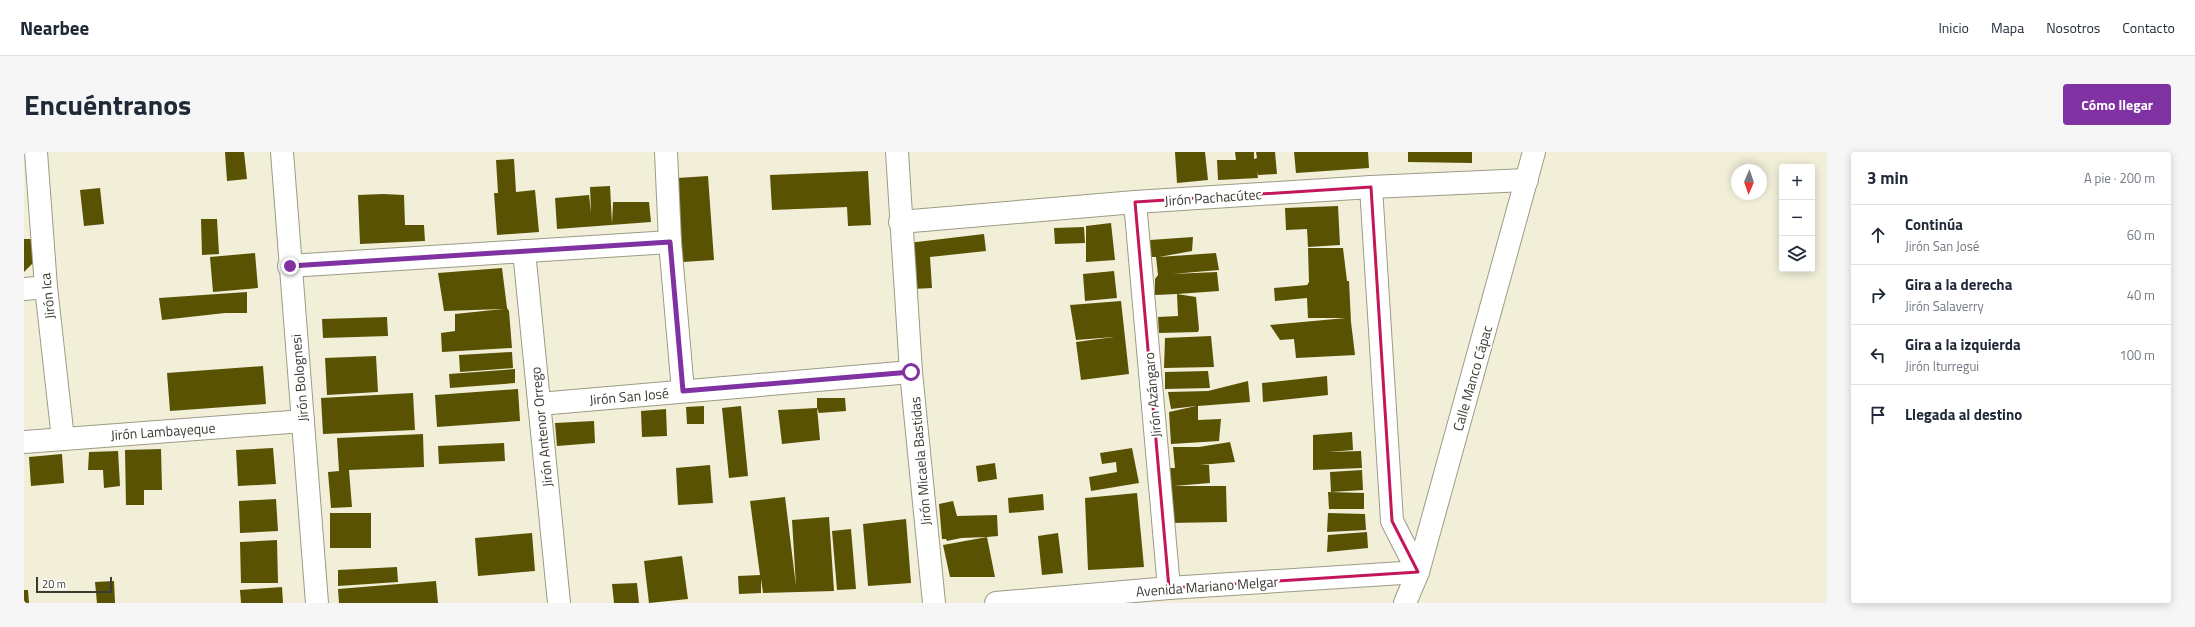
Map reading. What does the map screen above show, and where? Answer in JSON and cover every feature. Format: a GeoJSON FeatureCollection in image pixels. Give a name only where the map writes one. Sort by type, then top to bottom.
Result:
{"type":"FeatureCollection","features":[{"type":"Feature","properties":{"kind":"street","name":"Jirón Ica"},"geometry":{"type":"LineString","coordinates":[[36,152],[46,287],[63,439]]}},
{"type":"Feature","properties":{"kind":"street","name":"Jirón Bolognesi"},"geometry":{"type":"LineString","coordinates":[[282,152],[317,603]]}},
{"type":"Feature","properties":{"kind":"street"},"geometry":{"type":"LineString","coordinates":[[666,152],[670,242],[683,391]]}},
{"type":"Feature","properties":{"kind":"street","name":"Jirón Micaela Bastidas"},"geometry":{"type":"LineString","coordinates":[[897,152],[900,222],[911,372],[934,603]]}},
{"type":"Feature","properties":{"kind":"street","name":"Calle Manco Cápac"},"geometry":{"type":"LineString","coordinates":[[1405,603],[1418,572],[1534,152]]}},
{"type":"Feature","properties":{"kind":"street","name":"Jirón Pachacútec"},"geometry":{"type":"LineString","coordinates":[[900,222],[1135,202],[1371,187],[1527,180]]}},
{"type":"Feature","properties":{"kind":"street"},"geometry":{"type":"LineString","coordinates":[[1371,187],[1392,521],[1418,572]]}},
{"type":"Feature","properties":{"kind":"street","name":"Jirón Azángaro"},"geometry":{"type":"LineString","coordinates":[[1135,202],[1169,588]]}},
{"type":"Feature","properties":{"kind":"street"},"geometry":{"type":"LineString","coordinates":[[290,266],[670,242]]}},
{"type":"Feature","properties":{"kind":"street","name":"Jirón Antenor Orrego"},"geometry":{"type":"LineString","coordinates":[[524,251],[559,603]]}},
{"type":"Feature","properties":{"kind":"street"},"geometry":{"type":"LineString","coordinates":[[24,289],[46,287]]}},
{"type":"Feature","properties":{"kind":"street","name":"Jirón San José"},"geometry":{"type":"LineString","coordinates":[[539,404],[911,372]]}},
{"type":"Feature","properties":{"kind":"street","name":"Jirón Lambayeque"},"geometry":{"type":"LineString","coordinates":[[24,442],[302,421]]}},
{"type":"Feature","properties":{"kind":"street","name":"Avenida Mariano Melgar"},"geometry":{"type":"LineString","coordinates":[[996,603],[1169,588],[1418,572]]}},
{"type":"Feature","properties":{"kind":"highlighted area"},"geometry":{"type":"Polygon","coordinates":[[[1371,187],[1392,521],[1418,572],[1169,588],[1135,202],[1371,187]]]}},
{"type":"Feature","properties":{"kind":"building"},"geometry":{"type":"Polygon","coordinates":[[[225,152],[244,152],[247,179],[227,181],[225,152]]]}},
{"type":"Feature","properties":{"kind":"building"},"geometry":{"type":"Polygon","coordinates":[[[1175,152],[1205,152],[1208,180],[1177,183],[1175,152]]]}},
{"type":"Feature","properties":{"kind":"building"},"geometry":{"type":"Polygon","coordinates":[[[1235,152],[1254,152],[1254,159],[1257,158],[1256,152],[1275,152],[1277,174],[1258,175],[1257,170],[1258,178],[1218,180],[1217,160],[1236,160],[1235,152]]]}},
{"type":"Feature","properties":{"kind":"building"},"geometry":{"type":"Polygon","coordinates":[[[1294,152],[1368,152],[1369,168],[1296,173],[1294,152]]]}},
{"type":"Feature","properties":{"kind":"building"},"geometry":{"type":"Polygon","coordinates":[[[1408,152],[1472,152],[1472,163],[1408,162],[1408,152]]]}},
{"type":"Feature","properties":{"kind":"building"},"geometry":{"type":"Polygon","coordinates":[[[514,159],[516,192],[535,190],[539,232],[497,235],[494,193],[498,193],[496,160],[514,159]]]}},
{"type":"Feature","properties":{"kind":"building"},"geometry":{"type":"Polygon","coordinates":[[[868,171],[871,225],[848,226],[847,207],[772,210],[770,175],[868,171]]]}},
{"type":"Feature","properties":{"kind":"building"},"geometry":{"type":"Polygon","coordinates":[[[708,176],[714,260],[683,262],[677,178],[708,176]]]}},
{"type":"Feature","properties":{"kind":"building"},"geometry":{"type":"Polygon","coordinates":[[[610,186],[612,224],[613,202],[649,202],[651,222],[557,229],[555,198],[589,195],[591,213],[590,187],[610,186]]]}},
{"type":"Feature","properties":{"kind":"building"},"geometry":{"type":"Polygon","coordinates":[[[100,188],[104,224],[84,226],[80,190],[100,188]]]}},
{"type":"Feature","properties":{"kind":"building"},"geometry":{"type":"Polygon","coordinates":[[[358,195],[404,195],[405,225],[424,225],[425,241],[360,244],[358,195]]]}},
{"type":"Feature","properties":{"kind":"building"},"geometry":{"type":"Polygon","coordinates":[[[1338,206],[1340,245],[1308,247],[1307,229],[1286,230],[1285,208],[1338,206]]]}},
{"type":"Feature","properties":{"kind":"building"},"geometry":{"type":"Polygon","coordinates":[[[201,219],[217,219],[219,254],[202,255],[201,219]]]}},
{"type":"Feature","properties":{"kind":"building"},"geometry":{"type":"Polygon","coordinates":[[[1111,223],[1115,260],[1086,262],[1086,226],[1111,223]]]}},
{"type":"Feature","properties":{"kind":"building"},"geometry":{"type":"Polygon","coordinates":[[[1084,227],[1085,243],[1055,244],[1054,228],[1084,227]]]}},
{"type":"Feature","properties":{"kind":"building"},"geometry":{"type":"Polygon","coordinates":[[[984,234],[986,251],[930,257],[932,288],[913,289],[908,243],[984,234]]]}},
{"type":"Feature","properties":{"kind":"building"},"geometry":{"type":"Polygon","coordinates":[[[1193,237],[1192,251],[1159,257],[1216,253],[1219,270],[1172,274],[1217,272],[1219,291],[1155,295],[1155,279],[1158,275],[1156,257],[1150,257],[1150,240],[1193,237]]]}},
{"type":"Feature","properties":{"kind":"building"},"geometry":{"type":"Polygon","coordinates":[[[24,239],[31,239],[33,263],[24,272],[24,239]]]}},
{"type":"Feature","properties":{"kind":"building"},"geometry":{"type":"Polygon","coordinates":[[[1308,248],[1343,248],[1347,281],[1349,281],[1351,322],[1355,355],[1296,358],[1294,339],[1280,340],[1270,325],[1346,318],[1308,318],[1307,298],[1275,301],[1274,288],[1307,285],[1309,282],[1308,248]]]}},
{"type":"Feature","properties":{"kind":"building"},"geometry":{"type":"Polygon","coordinates":[[[255,253],[258,288],[213,292],[210,257],[255,253]]]}},
{"type":"Feature","properties":{"kind":"building"},"geometry":{"type":"Polygon","coordinates":[[[502,268],[507,308],[509,311],[512,348],[442,352],[441,333],[455,331],[455,314],[503,309],[444,311],[438,273],[502,268]]]}},
{"type":"Feature","properties":{"kind":"building"},"geometry":{"type":"Polygon","coordinates":[[[1114,271],[1117,298],[1085,301],[1083,274],[1114,271]]]}},
{"type":"Feature","properties":{"kind":"building"},"geometry":{"type":"Polygon","coordinates":[[[247,292],[247,313],[225,313],[162,320],[159,298],[247,292]]]}},
{"type":"Feature","properties":{"kind":"building"},"geometry":{"type":"Polygon","coordinates":[[[1177,294],[1196,297],[1198,332],[1159,333],[1158,317],[1178,316],[1177,294]]]}},
{"type":"Feature","properties":{"kind":"building"},"geometry":{"type":"Polygon","coordinates":[[[1121,301],[1129,374],[1081,380],[1076,342],[1114,337],[1076,340],[1070,305],[1121,301]]]}},
{"type":"Feature","properties":{"kind":"building"},"geometry":{"type":"Polygon","coordinates":[[[387,317],[388,336],[323,338],[322,319],[387,317]]]}},
{"type":"Feature","properties":{"kind":"building"},"geometry":{"type":"Polygon","coordinates":[[[1211,336],[1214,367],[1164,368],[1165,338],[1211,336]]]}},
{"type":"Feature","properties":{"kind":"building"},"geometry":{"type":"Polygon","coordinates":[[[512,352],[513,368],[460,372],[459,355],[512,352]]]}},
{"type":"Feature","properties":{"kind":"building"},"geometry":{"type":"Polygon","coordinates":[[[376,356],[378,392],[327,395],[325,358],[376,356]]]}},
{"type":"Feature","properties":{"kind":"building"},"geometry":{"type":"Polygon","coordinates":[[[263,366],[266,404],[170,411],[167,373],[263,366]]]}},
{"type":"Feature","properties":{"kind":"building"},"geometry":{"type":"Polygon","coordinates":[[[515,369],[515,383],[450,388],[449,374],[515,369]]]}},
{"type":"Feature","properties":{"kind":"building"},"geometry":{"type":"Polygon","coordinates":[[[1208,371],[1210,388],[1165,389],[1165,372],[1208,371]]]}},
{"type":"Feature","properties":{"kind":"building"},"geometry":{"type":"Polygon","coordinates":[[[1327,376],[1328,395],[1263,402],[1262,383],[1327,376]]]}},
{"type":"Feature","properties":{"kind":"building"},"geometry":{"type":"Polygon","coordinates":[[[1248,381],[1250,402],[1198,406],[1198,420],[1221,419],[1219,441],[1171,444],[1169,412],[1196,406],[1171,409],[1168,392],[1208,391],[1248,381]]]}},
{"type":"Feature","properties":{"kind":"building"},"geometry":{"type":"Polygon","coordinates":[[[518,389],[520,421],[437,427],[435,395],[518,389]]]}},
{"type":"Feature","properties":{"kind":"building"},"geometry":{"type":"Polygon","coordinates":[[[413,393],[415,430],[323,434],[321,398],[413,393]]]}},
{"type":"Feature","properties":{"kind":"building"},"geometry":{"type":"Polygon","coordinates":[[[817,398],[845,398],[846,411],[819,413],[817,408],[817,398]]]}},
{"type":"Feature","properties":{"kind":"building"},"geometry":{"type":"Polygon","coordinates":[[[704,406],[704,424],[687,424],[686,407],[704,406]]]}},
{"type":"Feature","properties":{"kind":"building"},"geometry":{"type":"Polygon","coordinates":[[[741,406],[748,476],[729,478],[722,408],[741,406]]]}},
{"type":"Feature","properties":{"kind":"building"},"geometry":{"type":"Polygon","coordinates":[[[817,408],[820,440],[782,444],[778,410],[817,408]]]}},
{"type":"Feature","properties":{"kind":"building"},"geometry":{"type":"Polygon","coordinates":[[[666,409],[667,436],[642,437],[641,411],[666,409]]]}},
{"type":"Feature","properties":{"kind":"building"},"geometry":{"type":"Polygon","coordinates":[[[594,421],[595,443],[557,446],[555,423],[594,421]]]}},
{"type":"Feature","properties":{"kind":"building"},"geometry":{"type":"Polygon","coordinates":[[[1352,432],[1353,450],[1328,452],[1361,451],[1362,468],[1313,470],[1313,435],[1352,432]]]}},
{"type":"Feature","properties":{"kind":"building"},"geometry":{"type":"Polygon","coordinates":[[[423,434],[424,467],[349,470],[352,507],[331,508],[328,472],[339,471],[337,438],[423,434]]]}},
{"type":"Feature","properties":{"kind":"building"},"geometry":{"type":"Polygon","coordinates":[[[1230,442],[1235,462],[1200,465],[1209,465],[1210,483],[1174,486],[1226,486],[1227,522],[1168,523],[1169,468],[1175,468],[1173,447],[1199,447],[1230,442]]]}},
{"type":"Feature","properties":{"kind":"building"},"geometry":{"type":"Polygon","coordinates":[[[504,443],[505,461],[439,464],[438,446],[504,443]]]}},
{"type":"Feature","properties":{"kind":"building"},"geometry":{"type":"Polygon","coordinates":[[[273,448],[276,484],[238,486],[236,450],[273,448]]]}},
{"type":"Feature","properties":{"kind":"building"},"geometry":{"type":"Polygon","coordinates":[[[1132,448],[1139,483],[1091,491],[1089,477],[1117,472],[1116,462],[1102,464],[1100,453],[1132,448]]]}},
{"type":"Feature","properties":{"kind":"building"},"geometry":{"type":"Polygon","coordinates":[[[161,449],[162,490],[144,490],[144,505],[126,505],[125,450],[161,449]]]}},
{"type":"Feature","properties":{"kind":"building"},"geometry":{"type":"Polygon","coordinates":[[[118,451],[120,486],[104,488],[103,470],[88,470],[89,452],[118,451]]]}},
{"type":"Feature","properties":{"kind":"building"},"geometry":{"type":"Polygon","coordinates":[[[62,454],[64,483],[31,486],[29,457],[62,454]]]}},
{"type":"Feature","properties":{"kind":"building"},"geometry":{"type":"Polygon","coordinates":[[[995,463],[997,479],[978,482],[976,466],[995,463]]]}},
{"type":"Feature","properties":{"kind":"building"},"geometry":{"type":"Polygon","coordinates":[[[710,465],[713,503],[678,505],[676,468],[710,465]]]}},
{"type":"Feature","properties":{"kind":"building"},"geometry":{"type":"Polygon","coordinates":[[[1362,470],[1363,490],[1331,492],[1330,472],[1362,470]]]}},
{"type":"Feature","properties":{"kind":"building"},"geometry":{"type":"Polygon","coordinates":[[[1328,492],[1364,493],[1364,509],[1329,509],[1328,492]]]}},
{"type":"Feature","properties":{"kind":"building"},"geometry":{"type":"Polygon","coordinates":[[[1137,493],[1144,567],[1088,570],[1085,498],[1137,493]]]}},
{"type":"Feature","properties":{"kind":"building"},"geometry":{"type":"Polygon","coordinates":[[[1043,494],[1044,510],[1009,513],[1008,498],[1043,494]]]}},
{"type":"Feature","properties":{"kind":"building"},"geometry":{"type":"Polygon","coordinates":[[[785,497],[796,586],[792,520],[829,517],[834,591],[763,593],[761,579],[761,593],[739,594],[738,576],[760,575],[750,501],[785,497]]]}},
{"type":"Feature","properties":{"kind":"building"},"geometry":{"type":"Polygon","coordinates":[[[276,499],[278,531],[240,533],[239,501],[276,499]]]}},
{"type":"Feature","properties":{"kind":"building"},"geometry":{"type":"Polygon","coordinates":[[[953,501],[957,516],[997,515],[998,536],[961,538],[947,541],[946,539],[942,539],[939,504],[953,501]]]}},
{"type":"Feature","properties":{"kind":"building"},"geometry":{"type":"Polygon","coordinates":[[[330,513],[371,513],[371,548],[330,548],[330,513]]]}},
{"type":"Feature","properties":{"kind":"building"},"geometry":{"type":"Polygon","coordinates":[[[1328,513],[1365,514],[1366,530],[1327,532],[1328,513]]]}},
{"type":"Feature","properties":{"kind":"building"},"geometry":{"type":"Polygon","coordinates":[[[906,519],[911,583],[868,586],[863,524],[906,519]]]}},
{"type":"Feature","properties":{"kind":"building"},"geometry":{"type":"Polygon","coordinates":[[[851,529],[856,589],[837,590],[832,531],[851,529]]]}},
{"type":"Feature","properties":{"kind":"building"},"geometry":{"type":"Polygon","coordinates":[[[1367,532],[1368,548],[1327,552],[1328,535],[1367,532]]]}},
{"type":"Feature","properties":{"kind":"building"},"geometry":{"type":"Polygon","coordinates":[[[532,533],[535,571],[478,576],[475,538],[532,533]]]}},
{"type":"Feature","properties":{"kind":"building"},"geometry":{"type":"Polygon","coordinates":[[[1058,533],[1063,573],[1042,575],[1038,536],[1058,533]]]}},
{"type":"Feature","properties":{"kind":"building"},"geometry":{"type":"Polygon","coordinates":[[[987,537],[995,577],[950,577],[943,545],[987,537]]]}},
{"type":"Feature","properties":{"kind":"building"},"geometry":{"type":"Polygon","coordinates":[[[277,540],[278,583],[241,583],[240,542],[277,540]]]}},
{"type":"Feature","properties":{"kind":"building"},"geometry":{"type":"Polygon","coordinates":[[[682,556],[688,599],[649,603],[644,561],[682,556]]]}},
{"type":"Feature","properties":{"kind":"building"},"geometry":{"type":"Polygon","coordinates":[[[397,567],[398,582],[338,586],[338,570],[397,567]]]}},
{"type":"Feature","properties":{"kind":"building"},"geometry":{"type":"Polygon","coordinates":[[[114,581],[115,603],[97,603],[95,582],[114,581]]]}},
{"type":"Feature","properties":{"kind":"building"},"geometry":{"type":"Polygon","coordinates":[[[436,581],[438,603],[339,603],[338,589],[436,581]]]}},
{"type":"Feature","properties":{"kind":"building"},"geometry":{"type":"Polygon","coordinates":[[[637,583],[639,603],[614,603],[612,584],[637,583]]]}},
{"type":"Feature","properties":{"kind":"building"},"geometry":{"type":"Polygon","coordinates":[[[282,587],[283,603],[241,603],[240,590],[282,587]]]}},
{"type":"Feature","properties":{"kind":"building"},"geometry":{"type":"Polygon","coordinates":[[[24,590],[28,590],[29,603],[24,603],[24,590]]]}},
{"type":"Feature","properties":{"kind":"route"},"geometry":{"type":"LineString","coordinates":[[290,266],[670,242],[683,391],[911,372]]}}]}
